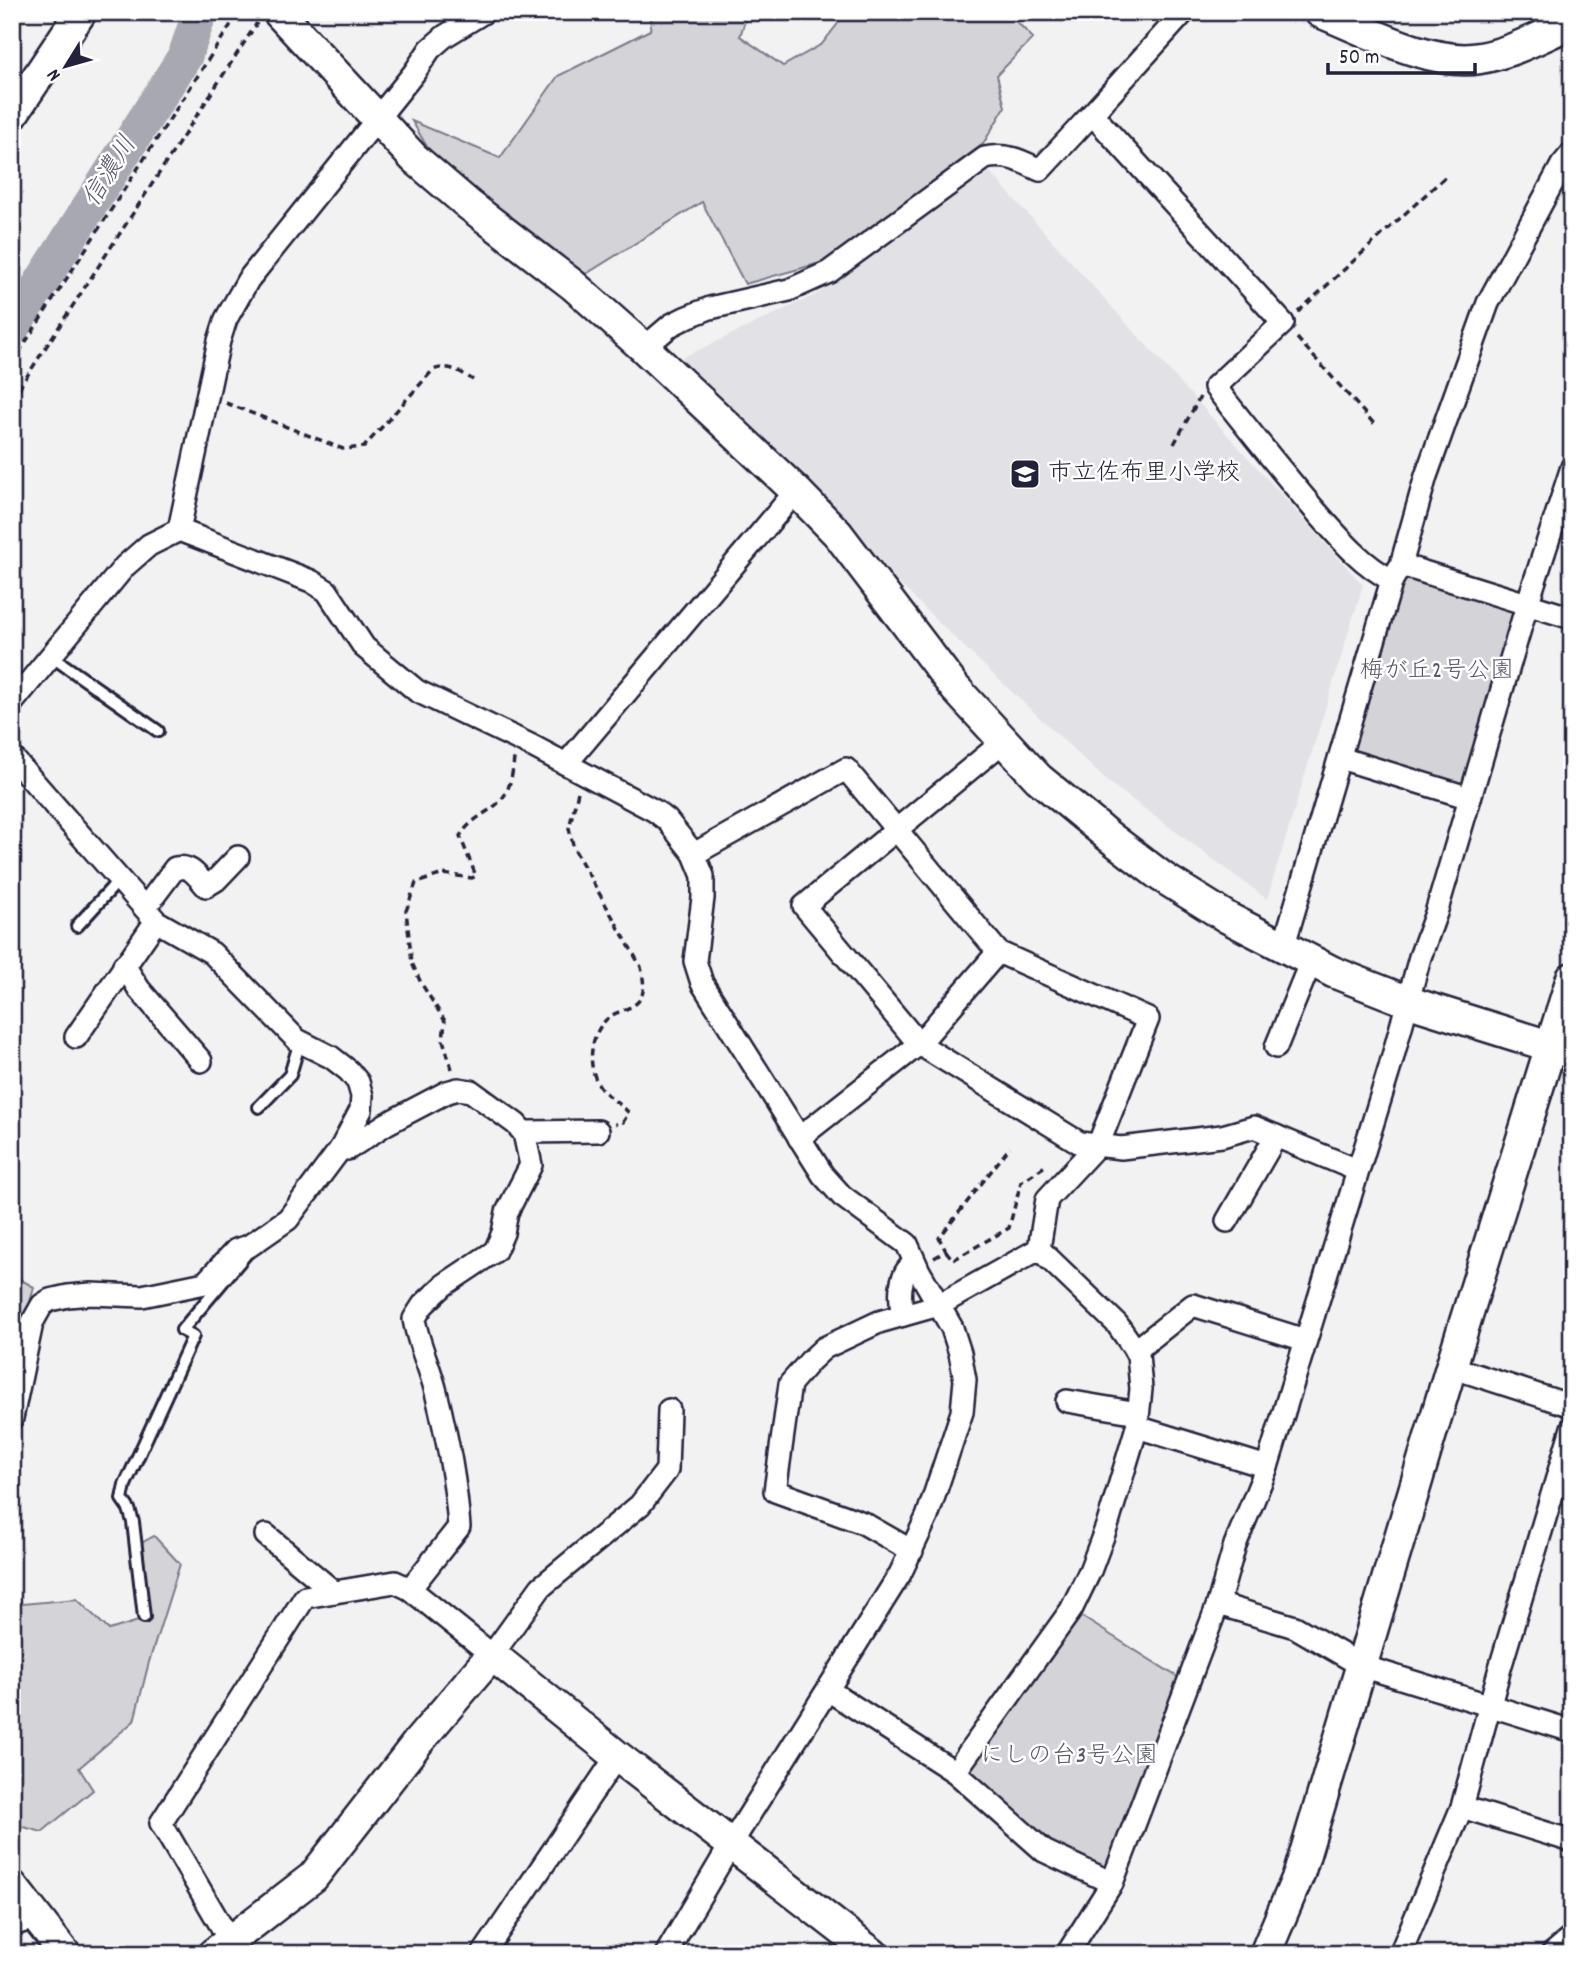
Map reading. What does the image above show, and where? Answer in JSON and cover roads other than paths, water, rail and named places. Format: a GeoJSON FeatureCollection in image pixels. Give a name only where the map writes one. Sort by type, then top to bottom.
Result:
{"type":"FeatureCollection","features":[{"type":"Feature","properties":{"kind":"street"},"geometry":{"type":"LineString","coordinates":[[12,115],[81,12]]}},
{"type":"Feature","properties":{"kind":"street"},"geometry":{"type":"LineString","coordinates":[[278,12],[377,119],[432,173],[573,285],[796,491],[838,534],[955,688],[1038,778],[1107,835],[1162,877],[1283,948],[1409,1002],[1561,1049]]}},
{"type":"Feature","properties":{"kind":"street"},"geometry":{"type":"LineString","coordinates":[[179,530],[219,341],[226,319],[248,280],[430,49],[445,36],[484,12]]}},
{"type":"Feature","properties":{"kind":"street"},"geometry":{"type":"LineString","coordinates":[[644,348],[671,325],[687,317],[710,308],[789,290],[829,272],[985,158],[996,155],[1011,156],[1040,170],[1184,12]]}},
{"type":"Feature","properties":{"kind":"street"},"geometry":{"type":"LineString","coordinates":[[1320,12],[1427,54],[1455,60],[1482,58],[1505,51],[1572,23]]}},
{"type":"Feature","properties":{"kind":"street"},"geometry":{"type":"LineString","coordinates":[[1092,114],[1283,323],[1215,387],[1276,465],[1334,531],[1377,572],[1397,573],[1527,604],[1572,618]]}},
{"type":"Feature","properties":{"kind":"street"},"geometry":{"type":"LineString","coordinates":[[1283,948],[1426,476],[1488,303],[1562,165],[1572,153]]}},
{"type":"Feature","properties":{"kind":"street"},"geometry":{"type":"LineString","coordinates":[[1067,1954],[1112,1883],[1218,1604],[1235,1545],[1267,1467],[1527,604],[1572,467]]}},
{"type":"Feature","properties":{"kind":"street"},"geometry":{"type":"LineString","coordinates":[[566,764],[796,491]]}},
{"type":"Feature","properties":{"kind":"street"},"geometry":{"type":"LineString","coordinates":[[12,703],[125,566],[149,545],[179,530],[311,581],[327,591],[364,647],[417,691],[566,764],[667,820],[694,853],[703,876],[704,898],[695,961],[702,983],[823,1175],[842,1196],[907,1244],[916,1266],[952,1328],[965,1380],[962,1412],[927,1517],[912,1551],[666,1954]]}},
{"type":"Feature","properties":{"kind":"street"},"geometry":{"type":"LineString","coordinates":[[1004,741],[804,906],[919,1044],[1080,1143],[1121,1148],[1222,1136],[1254,1127],[1356,1170]]}},
{"type":"Feature","properties":{"kind":"street"},"geometry":{"type":"LineString","coordinates":[[12,757],[151,914],[212,953],[300,1041],[331,1057],[349,1071],[358,1082],[362,1096],[361,1110],[341,1148],[288,1219],[249,1247],[236,1250],[205,1283],[142,1296],[92,1294],[50,1300],[36,1313],[32,1323],[12,1418]]}},
{"type":"Feature","properties":{"kind":"street"},"geometry":{"type":"LineString","coordinates":[[1340,758],[1470,797]]}},
{"type":"Feature","properties":{"kind":"street"},"geometry":{"type":"LineString","coordinates":[[694,853],[846,769],[998,952],[1148,1018],[1096,1146],[1047,1199],[1038,1249]]}},
{"type":"Feature","properties":{"kind":"street"},"geometry":{"type":"LineString","coordinates":[[76,1037],[124,965],[175,868],[185,866],[206,886],[216,880],[238,857]]}},
{"type":"Feature","properties":{"kind":"street"},"geometry":{"type":"LineString","coordinates":[[799,1138],[919,1044],[998,952]]}},
{"type":"Feature","properties":{"kind":"street"},"geometry":{"type":"LineString","coordinates":[[1276,1047],[1311,961]]}},
{"type":"Feature","properties":{"kind":"street"},"geometry":{"type":"LineString","coordinates":[[124,965],[139,989],[201,1061]]}},
{"type":"Feature","properties":{"kind":"street"},"geometry":{"type":"LineString","coordinates":[[1265,1954],[1299,1874],[1451,1367],[1561,1049],[1572,978]]}},
{"type":"Feature","properties":{"kind":"street"},"geometry":{"type":"LineString","coordinates":[[341,1148],[348,1149],[386,1124],[447,1092],[458,1089],[471,1091],[516,1124],[524,1133],[531,1165],[507,1212],[503,1233],[495,1251],[444,1285],[423,1305],[414,1319],[436,1393],[457,1501],[459,1527],[410,1588]]}},
{"type":"Feature","properties":{"kind":"street"},"geometry":{"type":"LineString","coordinates":[[524,1133],[598,1131]]}},
{"type":"Feature","properties":{"kind":"street"},"geometry":{"type":"LineString","coordinates":[[1227,1221],[1276,1136]]}},
{"type":"Feature","properties":{"kind":"street"},"geometry":{"type":"LineString","coordinates":[[912,1551],[863,1524],[775,1492],[790,1384],[824,1348],[879,1322],[939,1304],[1038,1249]]}},
{"type":"Feature","properties":{"kind":"street"},"geometry":{"type":"LineString","coordinates":[[955,1772],[1071,1610],[1090,1572],[1108,1523],[1137,1420],[1141,1389],[1138,1354],[1117,1324],[1038,1249]]}},
{"type":"Feature","properties":{"kind":"street"},"geometry":{"type":"LineString","coordinates":[[903,1315],[900,1293],[903,1277],[909,1267],[916,1266]]}},
{"type":"Feature","properties":{"kind":"street"},"geometry":{"type":"LineString","coordinates":[[1135,1351],[1193,1305],[1305,1340]]}},
{"type":"Feature","properties":{"kind":"street"},"geometry":{"type":"LineString","coordinates":[[1451,1367],[1572,1406]]}},
{"type":"Feature","properties":{"kind":"street"},"geometry":{"type":"LineString","coordinates":[[1067,1401],[1137,1420],[1267,1467]]}},
{"type":"Feature","properties":{"kind":"street"},"geometry":{"type":"LineString","coordinates":[[669,1410],[667,1470],[640,1505],[541,1587],[492,1656],[418,1742],[313,1877],[222,1947],[161,1823],[305,1597],[395,1582],[410,1588],[492,1656],[617,1756],[731,1844],[858,1949]]}},
{"type":"Feature","properties":{"kind":"street"},"geometry":{"type":"LineString","coordinates":[[1399,1954],[1461,1807],[1572,1428]]}},
{"type":"Feature","properties":{"kind":"street"},"geometry":{"type":"LineString","coordinates":[[266,1535],[334,1592]]}},
{"type":"Feature","properties":{"kind":"street"},"geometry":{"type":"LineString","coordinates":[[1218,1604],[1295,1627],[1362,1666],[1572,1731]]}},
{"type":"Feature","properties":{"kind":"street"},"geometry":{"type":"LineString","coordinates":[[828,1690],[955,1772],[1044,1851],[1112,1883]]}},
{"type":"Feature","properties":{"kind":"street"},"geometry":{"type":"LineString","coordinates":[[483,1954],[617,1756]]}},
{"type":"Feature","properties":{"kind":"street"},"geometry":{"type":"LineString","coordinates":[[1461,1807],[1572,1841]]}},
{"type":"Feature","properties":{"kind":"street"},"geometry":{"type":"LineString","coordinates":[[12,1885],[25,1921],[65,1954]]}},
{"type":"Feature","properties":{"kind":"street"},"geometry":{"type":"LineString","coordinates":[[1552,1954],[1572,1937]]}},
{"type":"Feature","properties":{"kind":"lane"},"geometry":{"type":"LineString","coordinates":[[51,656],[158,731]]}},
{"type":"Feature","properties":{"kind":"lane"},"geometry":{"type":"LineString","coordinates":[[77,926],[120,880]]}},
{"type":"Feature","properties":{"kind":"lane"},"geometry":{"type":"LineString","coordinates":[[258,1107],[290,1074],[300,1041]]}},
{"type":"Feature","properties":{"kind":"lane"},"geometry":{"type":"LineString","coordinates":[[144,1617],[133,1522],[122,1499],[125,1485],[193,1336],[182,1330],[247,1254],[249,1247]]}},
{"type":"Feature","properties":{"kind":"waterway","name":"信濃川"},"geometry":{"type":"LineString","coordinates":[[12,328],[185,56],[200,12]]}},
{"type":"Feature","properties":{"kind":"place","name":"市立佐布里小学校"},"geometry":{"type":"Point","coordinates":[1025,474]}},
{"type":"Feature","properties":{"kind":"park label","name":"梅が丘2号公園"},"geometry":{"type":"Point","coordinates":[1437,672]}},
{"type":"Feature","properties":{"kind":"park label","name":"にしの台3号公園"},"geometry":{"type":"Point","coordinates":[1069,1757]}}]}
